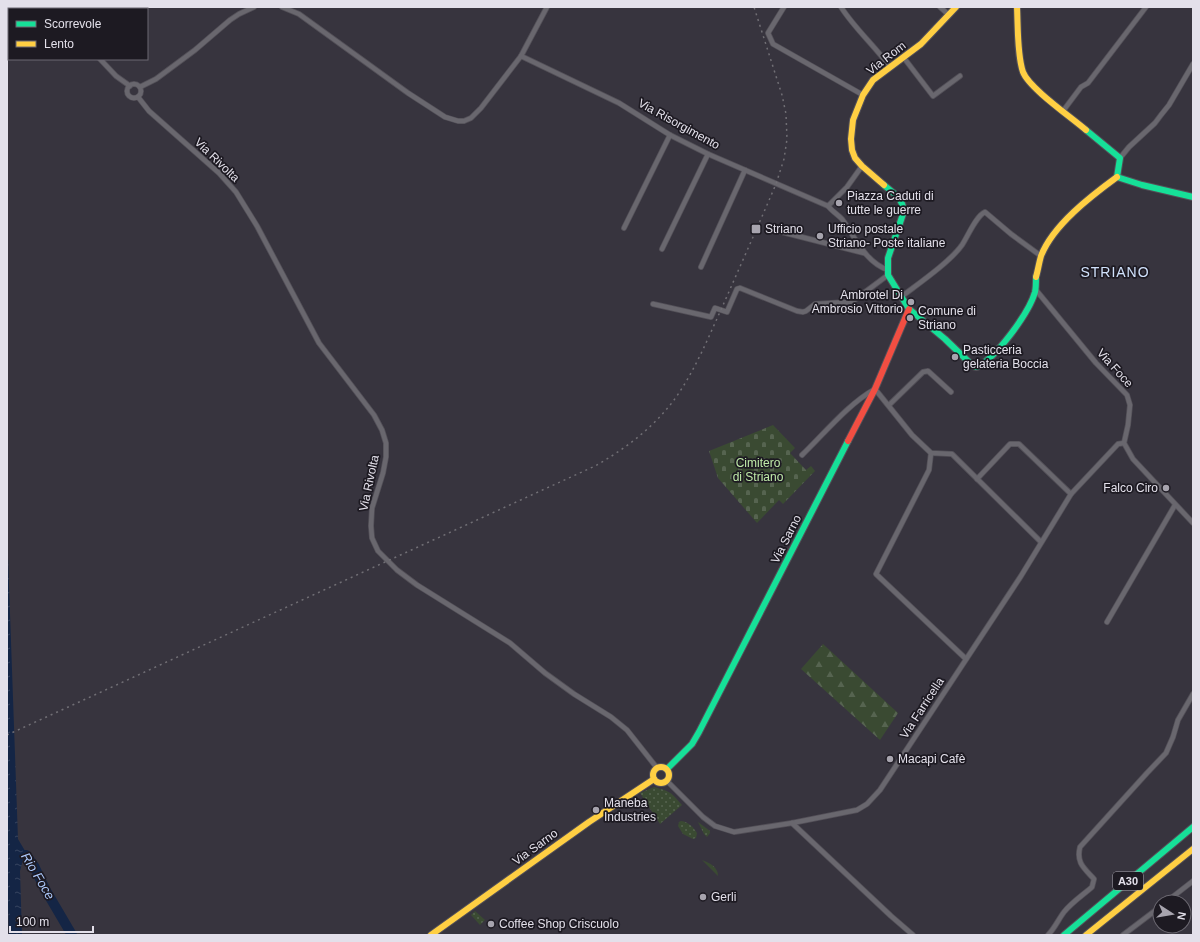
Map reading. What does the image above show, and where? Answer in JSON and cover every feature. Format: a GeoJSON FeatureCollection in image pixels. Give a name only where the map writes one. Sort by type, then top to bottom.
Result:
{"type":"FeatureCollection","features":[{"type":"Feature","properties":{"kind":"main road","name":"Via Rom"},"geometry":{"type":"LineString","coordinates":[[888,272],[888,258],[904,207],[900,199],[855,158],[851,139],[853,120],[863,96],[873,80],[921,44],[956,7]]}},
{"type":"Feature","properties":{"kind":"main road"},"geometry":{"type":"LineString","coordinates":[[1016,7],[1020,58],[1023,72],[1030,84],[1120,158],[1117,177],[1095,194],[1069,218],[1049,242],[1041,256],[1036,279],[1036,290]]}},
{"type":"Feature","properties":{"kind":"main road"},"geometry":{"type":"LineString","coordinates":[[1117,177],[1193,198]]}},
{"type":"Feature","properties":{"kind":"main road","name":"Via Risorgimento"},"geometry":{"type":"LineString","coordinates":[[888,272],[909,309],[973,366],[977,367],[985,362],[1020,321],[1036,290]]}},
{"type":"Feature","properties":{"kind":"main road","name":"Via Sarno"},"geometry":{"type":"LineString","coordinates":[[668,769],[692,744],[699,732],[875,389],[909,309]]}},
{"type":"Feature","properties":{"kind":"main road"},"geometry":{"type":"LineString","coordinates":[[664,767],[668,769],[669,776],[667,781],[660,783],[654,779],[654,772],[657,768],[664,767]]}},
{"type":"Feature","properties":{"kind":"main road","name":"Via Sarno"},"geometry":{"type":"LineString","coordinates":[[431,935],[588,822],[654,779]]}},
{"type":"Feature","properties":{"kind":"main road","name":"A30"},"geometry":{"type":"LineString","coordinates":[[1064,935],[1193,827]]}},
{"type":"Feature","properties":{"kind":"main road","name":"A30"},"geometry":{"type":"LineString","coordinates":[[1086,935],[1193,849]]}},
{"type":"Feature","properties":{"kind":"street"},"geometry":{"type":"LineString","coordinates":[[140,87],[156,79],[167,71],[230,20],[254,7]]}},
{"type":"Feature","properties":{"kind":"street"},"geometry":{"type":"LineString","coordinates":[[282,7],[299,14],[408,93],[445,117],[458,121],[464,121],[476,114],[521,56],[547,7]]}},
{"type":"Feature","properties":{"kind":"street"},"geometry":{"type":"LineString","coordinates":[[784,7],[768,33],[773,44],[863,96]]}},
{"type":"Feature","properties":{"kind":"street"},"geometry":{"type":"LineString","coordinates":[[841,7],[858,30],[880,53],[890,67]]}},
{"type":"Feature","properties":{"kind":"street"},"geometry":{"type":"LineString","coordinates":[[940,7],[949,15]]}},
{"type":"Feature","properties":{"kind":"street"},"geometry":{"type":"LineString","coordinates":[[1063,111],[1081,87],[1088,83],[1146,7]]}},
{"type":"Feature","properties":{"kind":"street","name":"Via Risorgimento"},"geometry":{"type":"LineString","coordinates":[[521,56],[619,103],[670,135],[708,154],[828,206],[841,218],[864,253],[888,272]]}},
{"type":"Feature","properties":{"kind":"street"},"geometry":{"type":"LineString","coordinates":[[904,58],[933,96],[960,76]]}},
{"type":"Feature","properties":{"kind":"street"},"geometry":{"type":"LineString","coordinates":[[101,60],[116,76],[130,86]]}},
{"type":"Feature","properties":{"kind":"street"},"geometry":{"type":"LineString","coordinates":[[1120,158],[1129,147],[1162,115],[1193,64]]}},
{"type":"Feature","properties":{"kind":"street"},"geometry":{"type":"LineString","coordinates":[[136,84],[140,87],[141,93],[138,97],[134,98],[130,96],[127,90],[130,86],[136,84]]}},
{"type":"Feature","properties":{"kind":"street","name":"Via Rivolta"},"geometry":{"type":"LineString","coordinates":[[138,97],[149,111],[219,173],[236,192],[257,226],[320,343],[374,415],[382,430],[386,443],[386,457],[383,473],[372,508],[371,526],[372,538],[378,551],[397,570],[417,585],[510,643],[545,673],[574,694],[611,717],[627,730],[657,768]]}},
{"type":"Feature","properties":{"kind":"street"},"geometry":{"type":"LineString","coordinates":[[624,228],[670,135]]}},
{"type":"Feature","properties":{"kind":"street"},"geometry":{"type":"LineString","coordinates":[[662,249],[708,154]]}},
{"type":"Feature","properties":{"kind":"street"},"geometry":{"type":"LineString","coordinates":[[828,206],[846,187],[862,166]]}},
{"type":"Feature","properties":{"kind":"street"},"geometry":{"type":"LineString","coordinates":[[701,267],[745,170]]}},
{"type":"Feature","properties":{"kind":"street"},"geometry":{"type":"LineString","coordinates":[[901,297],[954,254],[962,245],[983,212],[985,212],[1011,234],[1041,256]]}},
{"type":"Feature","properties":{"kind":"street"},"geometry":{"type":"LineString","coordinates":[[778,231],[864,253]]}},
{"type":"Feature","properties":{"kind":"street"},"geometry":{"type":"LineString","coordinates":[[653,304],[711,317],[715,308],[727,312],[737,289],[740,288],[797,311],[803,312],[815,304],[853,301],[888,272]]}},
{"type":"Feature","properties":{"kind":"street","name":"Via Foce"},"geometry":{"type":"LineString","coordinates":[[1036,290],[1096,362],[1127,395],[1130,405],[1124,443]]}},
{"type":"Feature","properties":{"kind":"street"},"geometry":{"type":"LineString","coordinates":[[889,405],[923,372],[928,371],[952,392]]}},
{"type":"Feature","properties":{"kind":"street"},"geometry":{"type":"LineString","coordinates":[[802,456],[853,404],[864,395],[875,389],[912,435],[931,453],[952,454],[1041,542]]}},
{"type":"Feature","properties":{"kind":"street"},"geometry":{"type":"LineString","coordinates":[[1124,443],[1133,459],[1175,505],[1193,522]]}},
{"type":"Feature","properties":{"kind":"street","name":"Via Farricella"},"geometry":{"type":"LineString","coordinates":[[667,781],[703,817],[715,826],[734,832],[792,823],[857,810],[867,804],[880,790],[966,660],[1021,576],[1071,494],[1118,444],[1124,443]]}},
{"type":"Feature","properties":{"kind":"street"},"geometry":{"type":"LineString","coordinates":[[977,479],[1010,444],[1019,444],[1071,494]]}},
{"type":"Feature","properties":{"kind":"street"},"geometry":{"type":"LineString","coordinates":[[931,453],[929,470],[876,574],[966,660]]}},
{"type":"Feature","properties":{"kind":"street"},"geometry":{"type":"LineString","coordinates":[[1107,622],[1175,505]]}},
{"type":"Feature","properties":{"kind":"street"},"geometry":{"type":"LineString","coordinates":[[1048,935],[1070,906],[1092,887],[1094,879],[1078,860],[1080,848],[1166,753],[1178,720],[1193,694]]}},
{"type":"Feature","properties":{"kind":"street"},"geometry":{"type":"LineString","coordinates":[[792,823],[913,935]]}},
{"type":"Feature","properties":{"kind":"street"},"geometry":{"type":"LineString","coordinates":[[1176,894],[1193,881]]}},
{"type":"Feature","properties":{"kind":"street"},"geometry":{"type":"LineString","coordinates":[[1123,935],[1152,913]]}},
{"type":"Feature","properties":{"kind":"green space","name":"Cimitero di Striano"},"geometry":{"type":"Polygon","coordinates":[[[773,425],[795,448],[790,453],[806,470],[811,466],[815,471],[783,504],[779,500],[757,523],[718,478],[709,451],[773,425]]]}},
{"type":"Feature","properties":{"kind":"green space"},"geometry":{"type":"Polygon","coordinates":[[[823,644],[898,713],[880,740],[801,669],[823,644]]]}},
{"type":"Feature","properties":{"kind":"green space"},"geometry":{"type":"Polygon","coordinates":[[[654,787],[670,793],[682,805],[660,824],[640,793],[654,787]]]}},
{"type":"Feature","properties":{"kind":"green space"},"geometry":{"type":"Polygon","coordinates":[[[679,822],[686,822],[692,827],[697,833],[696,838],[693,839],[683,834],[678,826],[679,822]]]}},
{"type":"Feature","properties":{"kind":"green space"},"geometry":{"type":"Polygon","coordinates":[[[698,822],[710,831],[707,837],[704,834],[698,822]]]}},
{"type":"Feature","properties":{"kind":"green space"},"geometry":{"type":"Polygon","coordinates":[[[702,860],[711,864],[717,870],[718,876],[702,860]]]}},
{"type":"Feature","properties":{"kind":"green space"},"geometry":{"type":"Polygon","coordinates":[[[475,911],[485,920],[480,925],[471,915],[475,911]]]}},
{"type":"Feature","properties":{"kind":"water"},"geometry":{"type":"Polygon","coordinates":[[[7,528],[18,839],[34,866],[23,860],[20,871],[22,935],[9,935],[7,879],[7,528]]]}},
{"type":"Feature","properties":{"kind":"waterway","name":"Rio Foce"},"geometry":{"type":"LineString","coordinates":[[26,855],[34,866],[45,889],[72,935]]}},
{"type":"Feature","properties":{"kind":"railway"},"geometry":{"type":"LineString","coordinates":[[7,735],[595,466],[628,445],[648,429],[674,400],[689,377],[724,303],[776,184],[784,159],[787,139],[786,114],[782,95],[754,7]]}},
{"type":"Feature","properties":{"kind":"traffic: fast"},"geometry":{"type":"LineString","coordinates":[[1086,130],[1120,158],[1117,177]]}},
{"type":"Feature","properties":{"kind":"traffic: fast"},"geometry":{"type":"LineString","coordinates":[[1117,177],[1142,185],[1193,197]]}},
{"type":"Feature","properties":{"kind":"traffic: fast"},"geometry":{"type":"LineString","coordinates":[[884,185],[898,197],[901,201],[903,209],[903,214],[888,258],[888,275],[909,309],[945,339],[973,366],[977,367],[985,362],[1002,345],[1019,323],[1032,301],[1036,287],[1036,277]]}},
{"type":"Feature","properties":{"kind":"traffic: fast"},"geometry":{"type":"LineString","coordinates":[[667,769],[692,744],[699,732],[848,441]]}},
{"type":"Feature","properties":{"kind":"traffic: fast"},"geometry":{"type":"LineString","coordinates":[[1064,935],[1193,827]]}},
{"type":"Feature","properties":{"kind":"traffic: slow"},"geometry":{"type":"LineString","coordinates":[[884,185],[862,166],[855,158],[852,150],[851,139],[853,120],[863,95],[873,80],[921,44],[956,7]]}},
{"type":"Feature","properties":{"kind":"traffic: slow"},"geometry":{"type":"LineString","coordinates":[[1017,7],[1019,49],[1023,72],[1033,86],[1086,130]]}},
{"type":"Feature","properties":{"kind":"traffic: slow"},"geometry":{"type":"LineString","coordinates":[[1036,277],[1041,256],[1054,233],[1063,222],[1085,202],[1117,177]]}},
{"type":"Feature","properties":{"kind":"traffic: slow"},"geometry":{"type":"LineString","coordinates":[[661,767],[667,769],[669,775],[667,781],[661,783],[655,781],[653,775],[655,769],[661,767]]}},
{"type":"Feature","properties":{"kind":"traffic: slow"},"geometry":{"type":"LineString","coordinates":[[431,935],[589,822],[654,779]]}},
{"type":"Feature","properties":{"kind":"traffic: slow"},"geometry":{"type":"LineString","coordinates":[[1086,935],[1193,849]]}},
{"type":"Feature","properties":{"kind":"traffic: jam"},"geometry":{"type":"LineString","coordinates":[[848,441],[875,389],[909,309]]}},
{"type":"Feature","properties":{"kind":"place","name":"Piazza Caduti di tutte le guerre"},"geometry":{"type":"Point","coordinates":[839,203]}},
{"type":"Feature","properties":{"kind":"place","name":"Striano"},"geometry":{"type":"Point","coordinates":[756,229]}},
{"type":"Feature","properties":{"kind":"place","name":"Ufficio postale Striano- Poste italiane"},"geometry":{"type":"Point","coordinates":[820,236]}},
{"type":"Feature","properties":{"kind":"place","name":"Ambrotel Di Ambrosio Vittorio"},"geometry":{"type":"Point","coordinates":[911,302]}},
{"type":"Feature","properties":{"kind":"place","name":"Comune di Striano"},"geometry":{"type":"Point","coordinates":[910,318]}},
{"type":"Feature","properties":{"kind":"place","name":"Pasticceria gelateria Boccia"},"geometry":{"type":"Point","coordinates":[955,357]}},
{"type":"Feature","properties":{"kind":"place","name":"Falco Ciro"},"geometry":{"type":"Point","coordinates":[1166,488]}},
{"type":"Feature","properties":{"kind":"place","name":"Macapi Cafè"},"geometry":{"type":"Point","coordinates":[890,759]}},
{"type":"Feature","properties":{"kind":"place","name":"Maneba Industries"},"geometry":{"type":"Point","coordinates":[596,810]}},
{"type":"Feature","properties":{"kind":"place","name":"Gerli"},"geometry":{"type":"Point","coordinates":[703,897]}},
{"type":"Feature","properties":{"kind":"place","name":"Coffee Shop Criscuolo"},"geometry":{"type":"Point","coordinates":[491,924]}},
{"type":"Feature","properties":{"kind":"district","name":"STRIANO"},"geometry":{"type":"Point","coordinates":[1115,272]}}]}
